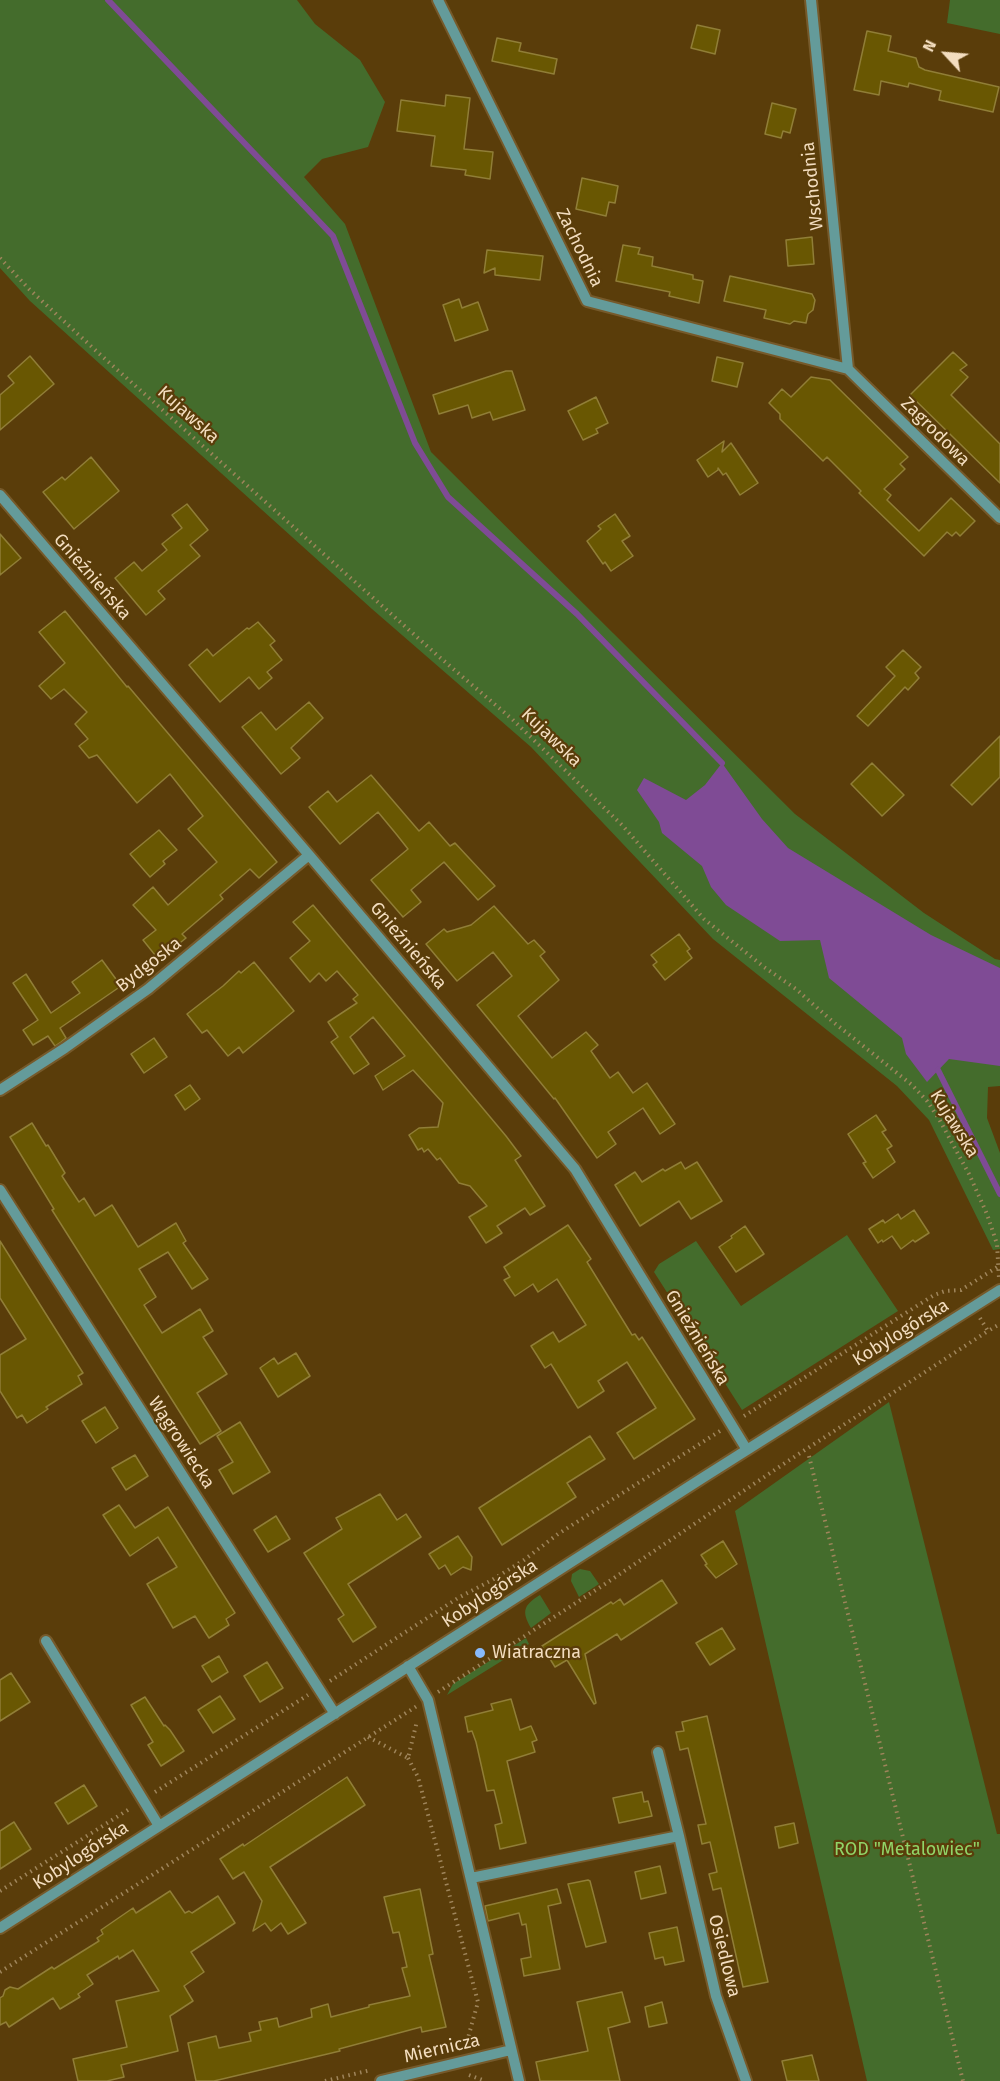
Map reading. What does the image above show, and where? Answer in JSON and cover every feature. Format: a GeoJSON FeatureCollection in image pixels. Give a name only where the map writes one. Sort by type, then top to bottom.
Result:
{"type":"FeatureCollection","features":[{"type":"Feature","properties":{"kind":"street","name":"Zachodnia"},"geometry":{"type":"LineString","coordinates":[[438,0],[587,301],[848,369]]}},
{"type":"Feature","properties":{"kind":"street","name":"Wschodnia"},"geometry":{"type":"LineString","coordinates":[[811,0],[848,369]]}},
{"type":"Feature","properties":{"kind":"street","name":"Zagrodowa"},"geometry":{"type":"LineString","coordinates":[[848,369],[1000,518]]}},
{"type":"Feature","properties":{"kind":"street","name":"Gnieźnieńska"},"geometry":{"type":"LineString","coordinates":[[0,495],[575,1169],[747,1450]]}},
{"type":"Feature","properties":{"kind":"street","name":"Bydgoska"},"geometry":{"type":"LineString","coordinates":[[0,1090],[65,1048],[148,989],[309,855]]}},
{"type":"Feature","properties":{"kind":"street","name":"Wągrowiecka"},"geometry":{"type":"LineString","coordinates":[[0,1190],[334,1714]]}},
{"type":"Feature","properties":{"kind":"street","name":"Kobylogórska"},"geometry":{"type":"LineString","coordinates":[[0,1928],[1000,1290]]}},
{"type":"Feature","properties":{"kind":"street"},"geometry":{"type":"LineString","coordinates":[[46,1641],[159,1826]]}},
{"type":"Feature","properties":{"kind":"street"},"geometry":{"type":"LineString","coordinates":[[408,1666],[428,1700],[519,2081]]}},
{"type":"Feature","properties":{"kind":"street","name":"Osiedlowa"},"geometry":{"type":"LineString","coordinates":[[658,1752],[716,1996],[746,2081]]}},
{"type":"Feature","properties":{"kind":"street"},"geometry":{"type":"LineString","coordinates":[[471,1878],[679,1836]]}},
{"type":"Feature","properties":{"kind":"street","name":"Miernicza"},"geometry":{"type":"LineString","coordinates":[[381,2081],[512,2050]]}},
{"type":"Feature","properties":{"kind":"path","name":"Kujawska"},"geometry":{"type":"LineString","coordinates":[[0,258],[29,289],[93,348],[512,719],[622,825],[704,919],[796,990],[912,1085],[939,1119],[969,1174],[987,1214],[997,1244],[1000,1290]]}},
{"type":"Feature","properties":{"kind":"path"},"geometry":{"type":"LineString","coordinates":[[0,1891],[458,1598],[492,1581],[558,1534],[934,1295],[945,1291],[961,1290],[999,1266]]}},
{"type":"Feature","properties":{"kind":"path"},"geometry":{"type":"LineString","coordinates":[[0,1972],[428,1700],[988,1331]]}},
{"type":"Feature","properties":{"kind":"path"},"geometry":{"type":"LineString","coordinates":[[809,1456],[963,2081]]}},
{"type":"Feature","properties":{"kind":"path"},"geometry":{"type":"LineString","coordinates":[[408,1758],[418,1716],[413,1708]]}},
{"type":"Feature","properties":{"kind":"path"},"geometry":{"type":"LineString","coordinates":[[367,1737],[408,1758],[418,1777],[478,2002],[465,2050],[468,2075],[485,2081]]}},
{"type":"Feature","properties":{"kind":"green space"},"geometry":{"type":"Polygon","coordinates":[[[0,0],[297,0],[315,24],[360,60],[385,102],[368,147],[322,159],[304,177],[345,224],[431,452],[795,814],[924,913],[1000,960],[1000,1086],[988,1087],[987,1118],[1000,1153],[1000,1249],[993,1250],[929,1120],[897,1086],[713,939],[531,747],[372,609],[30,301],[0,268],[0,0]]]}},
{"type":"Feature","properties":{"kind":"green space"},"geometry":{"type":"Polygon","coordinates":[[[950,0],[1000,0],[1000,34],[947,23],[950,0]]]}},
{"type":"Feature","properties":{"kind":"green space"},"geometry":{"type":"Polygon","coordinates":[[[847,1235],[898,1311],[742,1410],[654,1272],[659,1264],[696,1241],[741,1306],[847,1235]]]}},
{"type":"Feature","properties":{"kind":"green space","name":"ROD \"Metalowiec\""},"geometry":{"type":"Polygon","coordinates":[[[889,1402],[997,1834],[1000,1834],[1000,2081],[867,2081],[735,1511],[889,1402]]]}},
{"type":"Feature","properties":{"kind":"green space"},"geometry":{"type":"Polygon","coordinates":[[[580,1569],[590,1571],[599,1584],[579,1597],[571,1581],[572,1574],[580,1569]]]}},
{"type":"Feature","properties":{"kind":"green space"},"geometry":{"type":"Polygon","coordinates":[[[540,1595],[551,1613],[531,1628],[525,1613],[527,1605],[540,1595]]]}},
{"type":"Feature","properties":{"kind":"green space"},"geometry":{"type":"Polygon","coordinates":[[[526,1638],[529,1644],[447,1695],[453,1684],[526,1638]]]}},
{"type":"Feature","properties":{"kind":"shaded area"},"geometry":{"type":"Polygon","coordinates":[[[722,763],[762,819],[788,848],[931,935],[1000,968],[1000,1066],[949,1059],[927,1082],[906,1054],[902,1038],[829,978],[820,940],[780,941],[726,905],[711,887],[702,866],[662,833],[659,822],[637,790],[644,778],[686,800],[705,785],[722,763]]]}},
{"type":"Feature","properties":{"kind":"building"},"geometry":{"type":"Polygon","coordinates":[[[697,25],[720,30],[715,54],[691,48],[697,25]]]}},
{"type":"Feature","properties":{"kind":"building"},"geometry":{"type":"Polygon","coordinates":[[[867,31],[891,36],[888,51],[916,58],[919,67],[925,70],[999,87],[993,112],[939,100],[941,91],[909,83],[908,87],[881,81],[879,95],[854,90],[867,31]]]}},
{"type":"Feature","properties":{"kind":"building"},"geometry":{"type":"Polygon","coordinates":[[[497,38],[521,43],[519,51],[557,59],[554,74],[492,61],[497,38]]]}},
{"type":"Feature","properties":{"kind":"building"},"geometry":{"type":"Polygon","coordinates":[[[446,95],[470,98],[464,149],[493,152],[490,179],[465,175],[466,170],[431,166],[435,136],[397,131],[401,100],[445,106],[446,95]]]}},
{"type":"Feature","properties":{"kind":"building"},"geometry":{"type":"Polygon","coordinates":[[[772,103],[796,109],[790,133],[783,131],[781,138],[765,134],[772,103]]]}},
{"type":"Feature","properties":{"kind":"building"},"geometry":{"type":"Polygon","coordinates":[[[582,178],[618,186],[615,203],[609,202],[606,216],[576,209],[582,178]]]}},
{"type":"Feature","properties":{"kind":"building"},"geometry":{"type":"Polygon","coordinates":[[[812,237],[814,264],[788,266],[786,240],[812,237]]]}},
{"type":"Feature","properties":{"kind":"building"},"geometry":{"type":"Polygon","coordinates":[[[623,245],[640,248],[638,254],[653,257],[652,266],[693,275],[693,279],[703,281],[699,303],[669,296],[670,292],[616,281],[623,245]]]}},
{"type":"Feature","properties":{"kind":"building"},"geometry":{"type":"Polygon","coordinates":[[[487,250],[543,256],[540,280],[495,275],[495,268],[484,273],[487,250]]]}},
{"type":"Feature","properties":{"kind":"building"},"geometry":{"type":"Polygon","coordinates":[[[730,276],[812,294],[815,300],[813,310],[808,314],[806,323],[794,321],[790,324],[764,318],[766,310],[724,301],[730,276]]]}},
{"type":"Feature","properties":{"kind":"building"},"geometry":{"type":"Polygon","coordinates":[[[459,299],[462,308],[478,302],[488,330],[455,341],[443,305],[459,299]]]}},
{"type":"Feature","properties":{"kind":"building"},"geometry":{"type":"Polygon","coordinates":[[[953,352],[967,365],[960,370],[968,377],[951,395],[1000,444],[1000,483],[910,395],[953,352]]]}},
{"type":"Feature","properties":{"kind":"building"},"geometry":{"type":"Polygon","coordinates":[[[30,356],[54,384],[0,430],[0,395],[14,383],[8,376],[30,356]]]}},
{"type":"Feature","properties":{"kind":"building"},"geometry":{"type":"Polygon","coordinates":[[[717,357],[743,363],[737,387],[712,381],[717,357]]]}},
{"type":"Feature","properties":{"kind":"building"},"geometry":{"type":"Polygon","coordinates":[[[512,371],[525,410],[493,420],[490,412],[472,418],[468,405],[439,414],[433,395],[512,371]]]}},
{"type":"Feature","properties":{"kind":"building"},"geometry":{"type":"Polygon","coordinates":[[[811,377],[830,380],[908,457],[900,464],[905,469],[884,489],[891,495],[887,500],[919,531],[951,498],[975,521],[960,536],[956,532],[952,536],[947,532],[924,556],[859,493],[861,491],[827,457],[823,461],[780,419],[780,414],[769,403],[782,389],[791,397],[811,377]]]}},
{"type":"Feature","properties":{"kind":"building"},"geometry":{"type":"Polygon","coordinates":[[[596,397],[608,423],[596,429],[598,433],[583,440],[568,411],[596,397]]]}},
{"type":"Feature","properties":{"kind":"building"},"geometry":{"type":"Polygon","coordinates":[[[724,441],[722,452],[731,443],[758,483],[740,495],[726,473],[723,475],[718,468],[708,477],[697,460],[724,441]]]}},
{"type":"Feature","properties":{"kind":"building"},"geometry":{"type":"Polygon","coordinates":[[[91,457],[119,491],[74,529],[43,492],[62,477],[65,480],[91,457]]]}},
{"type":"Feature","properties":{"kind":"building"},"geometry":{"type":"Polygon","coordinates":[[[187,504],[208,530],[190,545],[200,556],[158,591],[165,599],[146,615],[115,578],[134,562],[142,571],[167,550],[162,544],[182,528],[172,515],[187,504]]]}},
{"type":"Feature","properties":{"kind":"building"},"geometry":{"type":"Polygon","coordinates":[[[615,514],[630,536],[622,541],[633,556],[611,571],[605,562],[603,564],[587,541],[601,529],[598,526],[615,514]]]}},
{"type":"Feature","properties":{"kind":"building"},"geometry":{"type":"Polygon","coordinates":[[[0,534],[21,558],[0,575],[0,534]]]}},
{"type":"Feature","properties":{"kind":"building"},"geometry":{"type":"Polygon","coordinates":[[[65,611],[277,862],[259,878],[250,869],[220,895],[223,899],[182,934],[186,938],[159,960],[143,940],[156,930],[133,905],[153,887],[168,905],[217,862],[188,829],[203,816],[170,774],[137,803],[97,755],[89,758],[79,746],[88,739],[75,724],[87,712],[64,689],[51,699],[39,686],[65,663],[39,632],[65,611]]]}},
{"type":"Feature","properties":{"kind":"building"},"geometry":{"type":"Polygon","coordinates":[[[258,622],[275,641],[270,645],[282,660],[267,672],[272,678],[259,689],[249,677],[220,702],[189,665],[207,649],[213,656],[247,628],[249,629],[258,622]]]}},
{"type":"Feature","properties":{"kind":"building"},"geometry":{"type":"Polygon","coordinates":[[[903,650],[921,667],[915,673],[919,678],[908,690],[905,687],[868,726],[857,716],[895,676],[886,667],[903,650]]]}},
{"type":"Feature","properties":{"kind":"building"},"geometry":{"type":"Polygon","coordinates":[[[309,702],[323,718],[291,748],[300,758],[281,774],[242,727],[261,712],[276,730],[309,702]]]}},
{"type":"Feature","properties":{"kind":"building"},"geometry":{"type":"Polygon","coordinates":[[[1000,736],[1000,777],[972,805],[951,785],[1000,736]]]}},
{"type":"Feature","properties":{"kind":"building"},"geometry":{"type":"Polygon","coordinates":[[[872,763],[904,795],[882,816],[851,784],[872,763]]]}},
{"type":"Feature","properties":{"kind":"building"},"geometry":{"type":"Polygon","coordinates":[[[371,775],[419,831],[429,822],[450,846],[455,843],[495,886],[478,900],[444,862],[411,890],[421,902],[403,917],[371,880],[408,849],[378,812],[340,844],[309,807],[328,791],[337,802],[371,775]]]}},
{"type":"Feature","properties":{"kind":"building"},"geometry":{"type":"Polygon","coordinates":[[[159,830],[177,850],[163,861],[165,864],[150,877],[130,854],[159,830]]]}},
{"type":"Feature","properties":{"kind":"building"},"geometry":{"type":"Polygon","coordinates":[[[313,905],[506,1136],[521,1156],[515,1160],[545,1206],[530,1215],[525,1208],[497,1226],[502,1233],[486,1243],[469,1217],[487,1206],[470,1186],[459,1183],[440,1158],[437,1160],[428,1149],[424,1152],[422,1148],[418,1150],[409,1135],[419,1128],[438,1127],[443,1103],[413,1070],[383,1090],[375,1076],[405,1056],[373,1017],[350,1037],[369,1064],[354,1074],[331,1042],[338,1037],[328,1022],[357,1003],[353,999],[358,995],[337,971],[326,981],[319,973],[310,982],[290,958],[310,941],[293,922],[313,905]]]}},
{"type":"Feature","properties":{"kind":"building"},"geometry":{"type":"Polygon","coordinates":[[[494,906],[528,944],[534,940],[545,952],[540,956],[559,980],[518,1016],[552,1058],[586,1032],[598,1045],[591,1051],[610,1078],[618,1072],[633,1093],[647,1083],[675,1124],[660,1134],[643,1108],[608,1132],[616,1144],[597,1158],[555,1098],[477,1005],[512,976],[493,952],[457,981],[426,944],[444,929],[447,932],[471,925],[494,906]]]}},
{"type":"Feature","properties":{"kind":"building"},"geometry":{"type":"Polygon","coordinates":[[[679,934],[690,949],[687,951],[692,958],[665,980],[653,965],[657,962],[651,955],[679,934]]]}},
{"type":"Feature","properties":{"kind":"building"},"geometry":{"type":"Polygon","coordinates":[[[102,960],[121,986],[60,1028],[66,1038],[61,1042],[55,1046],[48,1036],[33,1045],[23,1030],[38,1020],[13,983],[26,974],[51,1013],[80,993],[72,982],[102,960]]]}},
{"type":"Feature","properties":{"kind":"building"},"geometry":{"type":"Polygon","coordinates":[[[254,962],[294,1011],[243,1053],[239,1047],[228,1056],[207,1030],[202,1033],[187,1014],[239,971],[241,973],[254,962]]]}},
{"type":"Feature","properties":{"kind":"building"},"geometry":{"type":"Polygon","coordinates":[[[154,1038],[167,1057],[144,1073],[131,1054],[154,1038]]]}},
{"type":"Feature","properties":{"kind":"building"},"geometry":{"type":"Polygon","coordinates":[[[190,1085],[200,1099],[185,1110],[175,1095],[190,1085]]]}},
{"type":"Feature","properties":{"kind":"building"},"geometry":{"type":"Polygon","coordinates":[[[876,1115],[886,1130],[882,1132],[892,1146],[887,1149],[895,1162],[873,1178],[863,1163],[866,1162],[848,1134],[876,1115]]]}},
{"type":"Feature","properties":{"kind":"building"},"geometry":{"type":"Polygon","coordinates":[[[32,1123],[65,1173],[62,1176],[79,1202],[84,1198],[95,1216],[112,1205],[138,1247],[176,1223],[186,1241],[183,1243],[208,1279],[192,1289],[168,1252],[139,1269],[156,1297],[144,1305],[162,1333],[200,1309],[213,1331],[203,1337],[227,1374],[197,1393],[221,1431],[200,1444],[52,1210],[54,1209],[10,1137],[32,1123]]]}},
{"type":"Feature","properties":{"kind":"building"},"geometry":{"type":"Polygon","coordinates":[[[681,1162],[685,1169],[697,1162],[722,1201],[691,1219],[679,1201],[640,1226],[615,1185],[635,1172],[642,1182],[663,1169],[665,1171],[681,1162]]]}},
{"type":"Feature","properties":{"kind":"building"},"geometry":{"type":"Polygon","coordinates":[[[914,1210],[929,1233],[915,1242],[913,1240],[901,1249],[892,1236],[878,1243],[869,1229],[883,1220],[885,1223],[898,1214],[901,1219],[914,1210]]]}},
{"type":"Feature","properties":{"kind":"building"},"geometry":{"type":"Polygon","coordinates":[[[568,1225],[591,1259],[587,1262],[632,1335],[635,1334],[639,1340],[642,1337],[695,1419],[634,1459],[617,1433],[656,1408],[627,1362],[598,1381],[604,1391],[578,1408],[551,1364],[545,1368],[531,1346],[553,1332],[559,1342],[586,1325],[557,1279],[538,1292],[533,1284],[515,1296],[504,1280],[510,1277],[504,1267],[568,1225]]]}},
{"type":"Feature","properties":{"kind":"building"},"geometry":{"type":"Polygon","coordinates":[[[745,1226],[764,1254],[736,1272],[719,1247],[745,1226]]]}},
{"type":"Feature","properties":{"kind":"building"},"geometry":{"type":"Polygon","coordinates":[[[0,1241],[83,1373],[78,1376],[82,1384],[46,1407],[48,1409],[27,1423],[22,1415],[17,1418],[0,1391],[0,1355],[26,1339],[0,1298],[0,1241]]]}},
{"type":"Feature","properties":{"kind":"building"},"geometry":{"type":"Polygon","coordinates":[[[296,1353],[310,1376],[278,1397],[260,1368],[274,1358],[278,1364],[296,1353]]]}},
{"type":"Feature","properties":{"kind":"building"},"geometry":{"type":"Polygon","coordinates":[[[105,1407],[118,1428],[96,1443],[82,1421],[105,1407]]]}},
{"type":"Feature","properties":{"kind":"building"},"geometry":{"type":"Polygon","coordinates":[[[240,1422],[270,1472],[233,1494],[219,1470],[233,1462],[217,1436],[240,1422]]]}},
{"type":"Feature","properties":{"kind":"building"},"geometry":{"type":"Polygon","coordinates":[[[590,1436],[605,1459],[567,1483],[576,1497],[502,1545],[479,1508],[590,1436]]]}},
{"type":"Feature","properties":{"kind":"building"},"geometry":{"type":"Polygon","coordinates":[[[135,1455],[148,1476],[126,1490],[112,1468],[135,1455]]]}},
{"type":"Feature","properties":{"kind":"building"},"geometry":{"type":"Polygon","coordinates":[[[380,1494],[397,1520],[406,1514],[421,1537],[348,1584],[376,1627],[353,1642],[338,1619],[344,1615],[304,1553],[342,1529],[336,1518],[380,1494]]]}},
{"type":"Feature","properties":{"kind":"building"},"geometry":{"type":"Polygon","coordinates":[[[119,1505],[135,1528],[168,1507],[235,1613],[226,1619],[229,1625],[209,1638],[195,1616],[173,1628],[147,1584],[177,1567],[158,1537],[130,1556],[103,1515],[119,1505]]]}},
{"type":"Feature","properties":{"kind":"building"},"geometry":{"type":"Polygon","coordinates":[[[276,1516],[290,1539],[268,1552],[254,1530],[276,1516]]]}},
{"type":"Feature","properties":{"kind":"building"},"geometry":{"type":"Polygon","coordinates":[[[458,1536],[472,1557],[471,1570],[463,1567],[451,1575],[445,1565],[439,1569],[429,1554],[458,1536]]]}},
{"type":"Feature","properties":{"kind":"building"},"geometry":{"type":"Polygon","coordinates":[[[723,1541],[737,1564],[716,1578],[705,1565],[707,1564],[701,1555],[723,1541]]]}},
{"type":"Feature","properties":{"kind":"building"},"geometry":{"type":"Polygon","coordinates":[[[662,1580],[677,1603],[621,1640],[617,1634],[585,1654],[596,1703],[594,1704],[567,1660],[555,1667],[542,1646],[611,1602],[613,1604],[620,1599],[624,1605],[662,1580]]]}},
{"type":"Feature","properties":{"kind":"building"},"geometry":{"type":"Polygon","coordinates":[[[722,1628],[735,1649],[710,1665],[696,1643],[722,1628]]]}},
{"type":"Feature","properties":{"kind":"building"},"geometry":{"type":"Polygon","coordinates":[[[219,1656],[228,1672],[212,1682],[202,1666],[219,1656]]]}},
{"type":"Feature","properties":{"kind":"building"},"geometry":{"type":"Polygon","coordinates":[[[267,1662],[283,1688],[260,1702],[244,1676],[267,1662]]]}},
{"type":"Feature","properties":{"kind":"building"},"geometry":{"type":"Polygon","coordinates":[[[11,1673],[30,1702],[0,1721],[0,1680],[11,1673]]]}},
{"type":"Feature","properties":{"kind":"building"},"geometry":{"type":"Polygon","coordinates":[[[220,1696],[235,1719],[213,1733],[198,1710],[220,1696]]]}},
{"type":"Feature","properties":{"kind":"building"},"geometry":{"type":"Polygon","coordinates":[[[145,1697],[184,1751],[161,1766],[148,1745],[153,1742],[131,1705],[145,1697]]]}},
{"type":"Feature","properties":{"kind":"building"},"geometry":{"type":"Polygon","coordinates":[[[511,1699],[520,1730],[531,1726],[537,1740],[532,1742],[535,1752],[507,1761],[526,1843],[500,1849],[495,1825],[502,1823],[494,1790],[487,1791],[476,1742],[472,1731],[468,1732],[465,1717],[493,1710],[491,1704],[511,1699]]]}},
{"type":"Feature","properties":{"kind":"building"},"geometry":{"type":"Polygon","coordinates":[[[707,1716],[768,1982],[743,1987],[721,1888],[713,1890],[709,1874],[717,1872],[710,1842],[702,1844],[698,1825],[706,1824],[688,1748],[680,1750],[676,1732],[684,1731],[682,1722],[707,1716]]]}},
{"type":"Feature","properties":{"kind":"building"},"geometry":{"type":"Polygon","coordinates":[[[347,1777],[365,1805],[270,1867],[306,1923],[288,1934],[281,1923],[271,1931],[265,1923],[253,1931],[262,1901],[244,1872],[233,1879],[220,1859],[243,1844],[244,1846],[347,1777]]]}},
{"type":"Feature","properties":{"kind":"building"},"geometry":{"type":"Polygon","coordinates":[[[84,1785],[97,1806],[68,1824],[55,1803],[84,1785]]]}},
{"type":"Feature","properties":{"kind":"building"},"geometry":{"type":"Polygon","coordinates":[[[642,1792],[644,1802],[648,1801],[652,1816],[619,1823],[613,1798],[642,1792]]]}},
{"type":"Feature","properties":{"kind":"building"},"geometry":{"type":"Polygon","coordinates":[[[14,1822],[31,1849],[0,1869],[0,1831],[14,1822]]]}},
{"type":"Feature","properties":{"kind":"building"},"geometry":{"type":"Polygon","coordinates":[[[794,1823],[798,1843],[779,1848],[775,1827],[794,1823]]]}},
{"type":"Feature","properties":{"kind":"building"},"geometry":{"type":"Polygon","coordinates":[[[660,1866],[666,1893],[641,1899],[635,1872],[660,1866]]]}},
{"type":"Feature","properties":{"kind":"building"},"geometry":{"type":"Polygon","coordinates":[[[588,1880],[606,1942],[586,1947],[568,1884],[588,1880]]]}},
{"type":"Feature","properties":{"kind":"building"},"geometry":{"type":"Polygon","coordinates":[[[420,1889],[433,1954],[429,1955],[446,2027],[422,2032],[421,2027],[339,2049],[340,2051],[214,2081],[196,2081],[188,2043],[216,2036],[219,2048],[251,2041],[249,2033],[261,2030],[259,2022],[277,2018],[279,2027],[312,2017],[311,2009],[328,2004],[331,2017],[369,2007],[369,2005],[410,1996],[402,1968],[407,1967],[399,1932],[393,1933],[384,1897],[420,1889]]]}},
{"type":"Feature","properties":{"kind":"building"},"geometry":{"type":"Polygon","coordinates":[[[557,1889],[561,1903],[548,1906],[560,1969],[524,1976],[521,1959],[531,1957],[526,1924],[522,1925],[519,1913],[488,1921],[485,1906],[557,1889]]]}},
{"type":"Feature","properties":{"kind":"building"},"geometry":{"type":"Polygon","coordinates":[[[170,1891],[185,1913],[189,1911],[192,1913],[218,1896],[235,1923],[191,1952],[204,1972],[184,1986],[193,2001],[170,2016],[178,2051],[121,2065],[124,2077],[107,2081],[78,2081],[73,2059],[127,2047],[116,2001],[159,1991],[133,1950],[119,1959],[118,1956],[87,1975],[93,1984],[78,1994],[80,1997],[60,2009],[53,1998],[9,2027],[6,2022],[0,2025],[0,1998],[5,1990],[10,1987],[18,1989],[52,1967],[54,1969],[99,1941],[97,1938],[103,1934],[101,1930],[133,1908],[136,1913],[170,1891]]]}},
{"type":"Feature","properties":{"kind":"building"},"geometry":{"type":"Polygon","coordinates":[[[677,1927],[684,1961],[665,1965],[663,1957],[655,1959],[649,1933],[677,1927]]]}},
{"type":"Feature","properties":{"kind":"building"},"geometry":{"type":"Polygon","coordinates":[[[622,1992],[630,2022],[608,2028],[620,2081],[540,2081],[536,2062],[588,2051],[577,2002],[622,1992]]]}},
{"type":"Feature","properties":{"kind":"building"},"geometry":{"type":"Polygon","coordinates":[[[662,2002],[667,2023],[649,2027],[645,2007],[662,2002]]]}},
{"type":"Feature","properties":{"kind":"building"},"geometry":{"type":"Polygon","coordinates":[[[812,2055],[819,2081],[787,2081],[782,2061],[812,2055]]]}},
{"type":"Feature","properties":{"kind":"waterway"},"geometry":{"type":"LineString","coordinates":[[108,0],[333,236],[415,443],[448,497],[577,614],[722,763]]}},
{"type":"Feature","properties":{"kind":"waterway"},"geometry":{"type":"LineString","coordinates":[[938,1070],[1000,1194]]}},
{"type":"Feature","properties":{"kind":"place","name":"Wiatraczna"},"geometry":{"type":"Point","coordinates":[480,1653]}}]}
